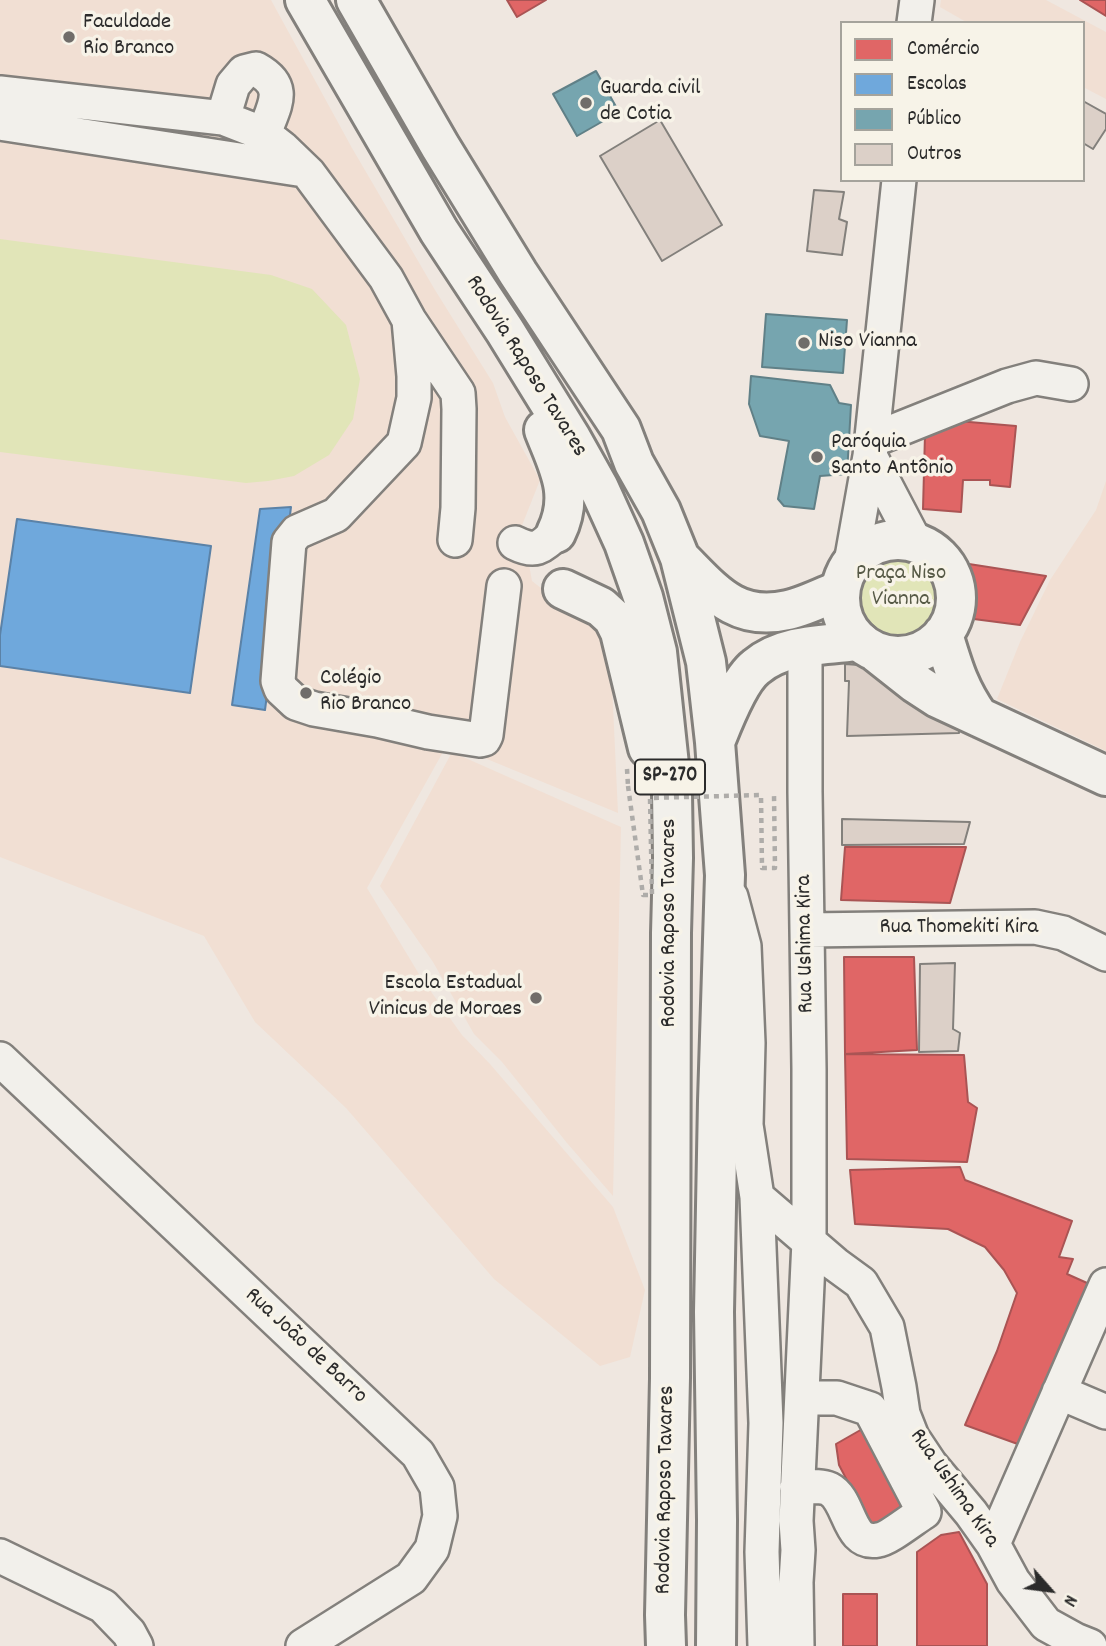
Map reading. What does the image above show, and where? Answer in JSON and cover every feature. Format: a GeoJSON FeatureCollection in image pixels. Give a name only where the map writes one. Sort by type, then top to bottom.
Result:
{"type":"FeatureCollection","features":[{"type":"Feature","properties":{"kind":"main road","name":"Rodovia Raposo Tavares"},"geometry":{"type":"LineString","coordinates":[[305,0],[439,231],[505,331],[599,488],[624,542],[643,597],[657,652],[672,793],[673,858],[670,1378],[664,1615],[666,1646]]}},
{"type":"Feature","properties":{"kind":"main road","name":"Rodovia Raposo Tavares"},"geometry":{"type":"LineString","coordinates":[[356,0],[511,262],[621,429],[634,463],[661,511],[680,558],[706,662],[725,875],[714,1312],[716,1646]]}},
{"type":"Feature","properties":{"kind":"main road"},"geometry":{"type":"LineString","coordinates":[[505,331],[563,478],[565,509],[556,533]]}},
{"type":"Feature","properties":{"kind":"main road"},"geometry":{"type":"LineString","coordinates":[[680,558],[727,602],[761,614],[790,610],[846,576],[864,550],[880,542],[897,539],[915,542],[931,549],[945,563],[954,580],[956,599],[953,618],[943,634],[930,647],[913,654],[895,656],[868,647],[806,647],[771,656],[753,668],[727,712],[715,742]]}},
{"type":"Feature","properties":{"kind":"main road"},"geometry":{"type":"LineString","coordinates":[[846,576],[842,615],[852,634],[868,647],[937,698],[1106,776]]}},
{"type":"Feature","properties":{"kind":"main road"},"geometry":{"type":"LineString","coordinates":[[563,589],[601,607],[613,618],[620,632],[673,858]]}},
{"type":"Feature","properties":{"kind":"main road"},"geometry":{"type":"LineString","coordinates":[[943,634],[955,674],[979,718]]}},
{"type":"Feature","properties":{"kind":"street"},"geometry":{"type":"LineString","coordinates":[[914,21],[917,0]]}},
{"type":"Feature","properties":{"kind":"street"},"geometry":{"type":"LineString","coordinates":[[223,118],[233,85],[244,72],[256,69],[270,77],[277,96],[264,134]]}},
{"type":"Feature","properties":{"kind":"street"},"geometry":{"type":"LineString","coordinates":[[6,91],[223,118],[264,134],[282,148],[304,170],[386,278],[409,320],[458,393],[458,508],[455,540]]}},
{"type":"Feature","properties":{"kind":"street"},"geometry":{"type":"LineString","coordinates":[[0,123],[304,170]]}},
{"type":"Feature","properties":{"kind":"street"},"geometry":{"type":"LineString","coordinates":[[846,576],[871,448],[899,182]]}},
{"type":"Feature","properties":{"kind":"street"},"geometry":{"type":"LineString","coordinates":[[409,320],[414,398],[404,443],[336,515],[297,532],[289,542],[278,681],[281,689],[296,703],[314,709],[428,732],[484,739],[504,586]]}},
{"type":"Feature","properties":{"kind":"street"},"geometry":{"type":"LineString","coordinates":[[871,448],[1007,387],[1037,378],[1072,384]]}},
{"type":"Feature","properties":{"kind":"street"},"geometry":{"type":"LineString","coordinates":[[871,448],[915,542]]}},
{"type":"Feature","properties":{"kind":"street"},"geometry":{"type":"LineString","coordinates":[[515,543],[526,548],[539,548],[556,533]]}},
{"type":"Feature","properties":{"kind":"street","name":"Rua Ushima Kira"},"geometry":{"type":"LineString","coordinates":[[797,1646],[797,1487],[809,1241],[806,647]]}},
{"type":"Feature","properties":{"kind":"street"},"geometry":{"type":"LineString","coordinates":[[725,875],[744,946],[748,1044],[746,1125],[757,1197],[766,1423],[762,1552],[765,1646]]}},
{"type":"Feature","properties":{"kind":"street","name":"Rua Thomekiti Kira"},"geometry":{"type":"LineString","coordinates":[[807,930],[1035,926],[1063,933],[1106,954]]}},
{"type":"Feature","properties":{"kind":"street","name":"Rua João de Barro"},"geometry":{"type":"LineString","coordinates":[[0,1059],[418,1454],[437,1486],[440,1516],[432,1549],[411,1578],[303,1646]]}},
{"type":"Feature","properties":{"kind":"street"},"geometry":{"type":"LineString","coordinates":[[757,1197],[809,1241]]}},
{"type":"Feature","properties":{"kind":"street","name":"Rua Ushima Kira"},"geometry":{"type":"LineString","coordinates":[[809,1241],[861,1283],[874,1303],[887,1327],[902,1414],[912,1437],[930,1464],[971,1513],[993,1544],[1013,1581],[1046,1624],[1090,1646]]}},
{"type":"Feature","properties":{"kind":"street"},"geometry":{"type":"LineString","coordinates":[[993,1544],[1106,1285]]}},
{"type":"Feature","properties":{"kind":"street"},"geometry":{"type":"LineString","coordinates":[[1059,1392],[1106,1412]]}},
{"type":"Feature","properties":{"kind":"street"},"geometry":{"type":"LineString","coordinates":[[797,1487],[822,1486],[832,1490],[842,1502],[858,1535],[869,1540],[880,1540],[924,1512],[870,1409],[836,1398],[802,1398]]}},
{"type":"Feature","properties":{"kind":"street"},"geometry":{"type":"LineString","coordinates":[[0,1556],[103,1606],[129,1633],[136,1646]]}},
{"type":"Feature","properties":{"kind":"path"},"geometry":{"type":"LineString","coordinates":[[628,786],[643,895],[652,895],[650,798],[761,795],[762,868],[775,868],[774,794]]}},
{"type":"Feature","properties":{"kind":"shaded area","name":"Colégio Rio Branco"},"geometry":{"type":"Polygon","coordinates":[[[0,0],[271,0],[352,148],[493,383],[505,417],[540,480],[515,543],[526,548],[532,581],[610,642],[618,813],[448,743],[367,888],[422,979],[462,1035],[613,1207],[645,1290],[630,1357],[600,1366],[494,1279],[346,1108],[255,1022],[204,936],[0,857],[0,0]]]}},
{"type":"Feature","properties":{"kind":"shaded area"},"geometry":{"type":"Polygon","coordinates":[[[941,0],[1046,0],[1106,32],[1106,99],[1085,88],[1085,21],[964,21],[940,7],[941,0]]]}},
{"type":"Feature","properties":{"kind":"shaded area"},"geometry":{"type":"Polygon","coordinates":[[[1106,481],[1106,751],[997,699],[1020,642],[1050,580],[1096,510],[1106,481]]]}},
{"type":"Feature","properties":{"kind":"shaded area","name":"Escola Estadual Vinicus de Moraes"},"geometry":{"type":"Polygon","coordinates":[[[452,752],[621,827],[613,1196],[502,1062],[474,1034],[433,962],[380,886],[452,752]]]}},
{"type":"Feature","properties":{"kind":"green space"},"geometry":{"type":"Polygon","coordinates":[[[0,239],[271,275],[312,289],[346,325],[360,379],[353,419],[329,455],[294,476],[268,481],[246,483],[0,452],[0,239]]]}},
{"type":"Feature","properties":{"kind":"green space","name":"Praça Niso Vianna"},"geometry":{"type":"Polygon","coordinates":[[[899,541],[930,551],[942,563],[948,577],[949,591],[937,618],[926,628],[911,635],[889,638],[850,621],[845,603],[853,579],[867,557],[881,547],[899,541]]]}},
{"type":"Feature","properties":{"kind":"building: Comércio"},"geometry":{"type":"Polygon","coordinates":[[[507,0],[546,0],[517,17],[507,0]]]}},
{"type":"Feature","properties":{"kind":"building: Comércio"},"geometry":{"type":"Polygon","coordinates":[[[1080,0],[1106,0],[1106,16],[1080,0]]]}},
{"type":"Feature","properties":{"kind":"building: Comércio"},"geometry":{"type":"Polygon","coordinates":[[[946,420],[1016,426],[1010,487],[990,485],[990,480],[963,480],[961,512],[923,509],[925,434],[935,434],[936,427],[946,420]]]}},
{"type":"Feature","properties":{"kind":"building: Comércio"},"geometry":{"type":"Polygon","coordinates":[[[969,564],[1046,576],[1020,625],[966,618],[969,564]]]}},
{"type":"Feature","properties":{"kind":"building: Comércio"},"geometry":{"type":"Polygon","coordinates":[[[845,847],[966,847],[950,903],[841,900],[845,847]]]}},
{"type":"Feature","properties":{"kind":"building: Comércio"},"geometry":{"type":"Polygon","coordinates":[[[844,957],[914,957],[917,1050],[845,1054],[844,957]]]}},
{"type":"Feature","properties":{"kind":"building: Comércio"},"geometry":{"type":"Polygon","coordinates":[[[845,1054],[964,1055],[968,1102],[977,1108],[967,1162],[847,1159],[845,1054]]]}},
{"type":"Feature","properties":{"kind":"building: Comércio"},"geometry":{"type":"Polygon","coordinates":[[[960,1167],[965,1180],[1072,1221],[1059,1257],[1073,1259],[1067,1274],[1096,1287],[1026,1447],[965,1425],[997,1351],[1017,1293],[1004,1270],[985,1247],[948,1229],[855,1224],[850,1170],[960,1167]]]}},
{"type":"Feature","properties":{"kind":"building: Comércio"},"geometry":{"type":"Polygon","coordinates":[[[871,1424],[916,1510],[873,1530],[839,1465],[836,1444],[871,1424]]]}},
{"type":"Feature","properties":{"kind":"building: Comércio"},"geometry":{"type":"Polygon","coordinates":[[[959,1532],[987,1584],[987,1646],[917,1646],[917,1552],[941,1535],[959,1532]]]}},
{"type":"Feature","properties":{"kind":"building: Comércio"},"geometry":{"type":"Polygon","coordinates":[[[843,1594],[877,1594],[877,1646],[843,1646],[843,1594]]]}},
{"type":"Feature","properties":{"kind":"building: Escolas"},"geometry":{"type":"Polygon","coordinates":[[[291,507],[265,710],[232,705],[260,509],[291,507]]]}},
{"type":"Feature","properties":{"kind":"building: Escolas"},"geometry":{"type":"Polygon","coordinates":[[[17,519],[211,546],[190,693],[0,666],[0,635],[17,519]]]}},
{"type":"Feature","properties":{"kind":"building: Público","name":"Guarda civil de Cotia"},"geometry":{"type":"Polygon","coordinates":[[[596,71],[619,112],[577,136],[553,94],[596,71]]]}},
{"type":"Feature","properties":{"kind":"building: Público","name":"Niso Vianna"},"geometry":{"type":"Polygon","coordinates":[[[766,314],[847,320],[843,373],[762,367],[766,314]]]}},
{"type":"Feature","properties":{"kind":"building: Público","name":"Paróquia Santo Antônio"},"geometry":{"type":"Polygon","coordinates":[[[751,376],[830,385],[839,403],[851,405],[847,474],[820,476],[814,509],[784,506],[778,499],[789,441],[760,436],[749,404],[751,376]]]}},
{"type":"Feature","properties":{"kind":"building: Outros"},"geometry":{"type":"Polygon","coordinates":[[[1085,102],[1106,114],[1106,129],[1093,149],[1085,144],[1085,102]]]}},
{"type":"Feature","properties":{"kind":"building: Outros"},"geometry":{"type":"Polygon","coordinates":[[[660,120],[722,225],[662,261],[600,156],[660,120]]]}},
{"type":"Feature","properties":{"kind":"building: Outros"},"geometry":{"type":"Polygon","coordinates":[[[814,190],[844,192],[839,219],[847,222],[842,255],[807,251],[814,190]]]}},
{"type":"Feature","properties":{"kind":"building: Outros"},"geometry":{"type":"Polygon","coordinates":[[[845,664],[873,666],[959,720],[959,733],[847,736],[849,681],[845,681],[845,664]]]}},
{"type":"Feature","properties":{"kind":"building: Outros"},"geometry":{"type":"Polygon","coordinates":[[[842,819],[970,822],[964,844],[842,845],[842,819]]]}},
{"type":"Feature","properties":{"kind":"building: Outros"},"geometry":{"type":"Polygon","coordinates":[[[955,963],[953,1029],[960,1033],[958,1051],[919,1052],[920,964],[955,963]]]}},
{"type":"Feature","properties":{"kind":"place","name":"Faculdade Rio Branco"},"geometry":{"type":"Point","coordinates":[69,37]}},
{"type":"Feature","properties":{"kind":"place","name":"Guarda civil de Cotia"},"geometry":{"type":"Point","coordinates":[586,103]}},
{"type":"Feature","properties":{"kind":"place","name":"Niso Vianna"},"geometry":{"type":"Point","coordinates":[804,343]}},
{"type":"Feature","properties":{"kind":"place","name":"Paróquia Santo Antônio"},"geometry":{"type":"Point","coordinates":[817,457]}},
{"type":"Feature","properties":{"kind":"place","name":"Colégio Rio Branco"},"geometry":{"type":"Point","coordinates":[306,693]}},
{"type":"Feature","properties":{"kind":"place","name":"Escola Estadual Vinicus de Moraes"},"geometry":{"type":"Point","coordinates":[536,998]}}]}
